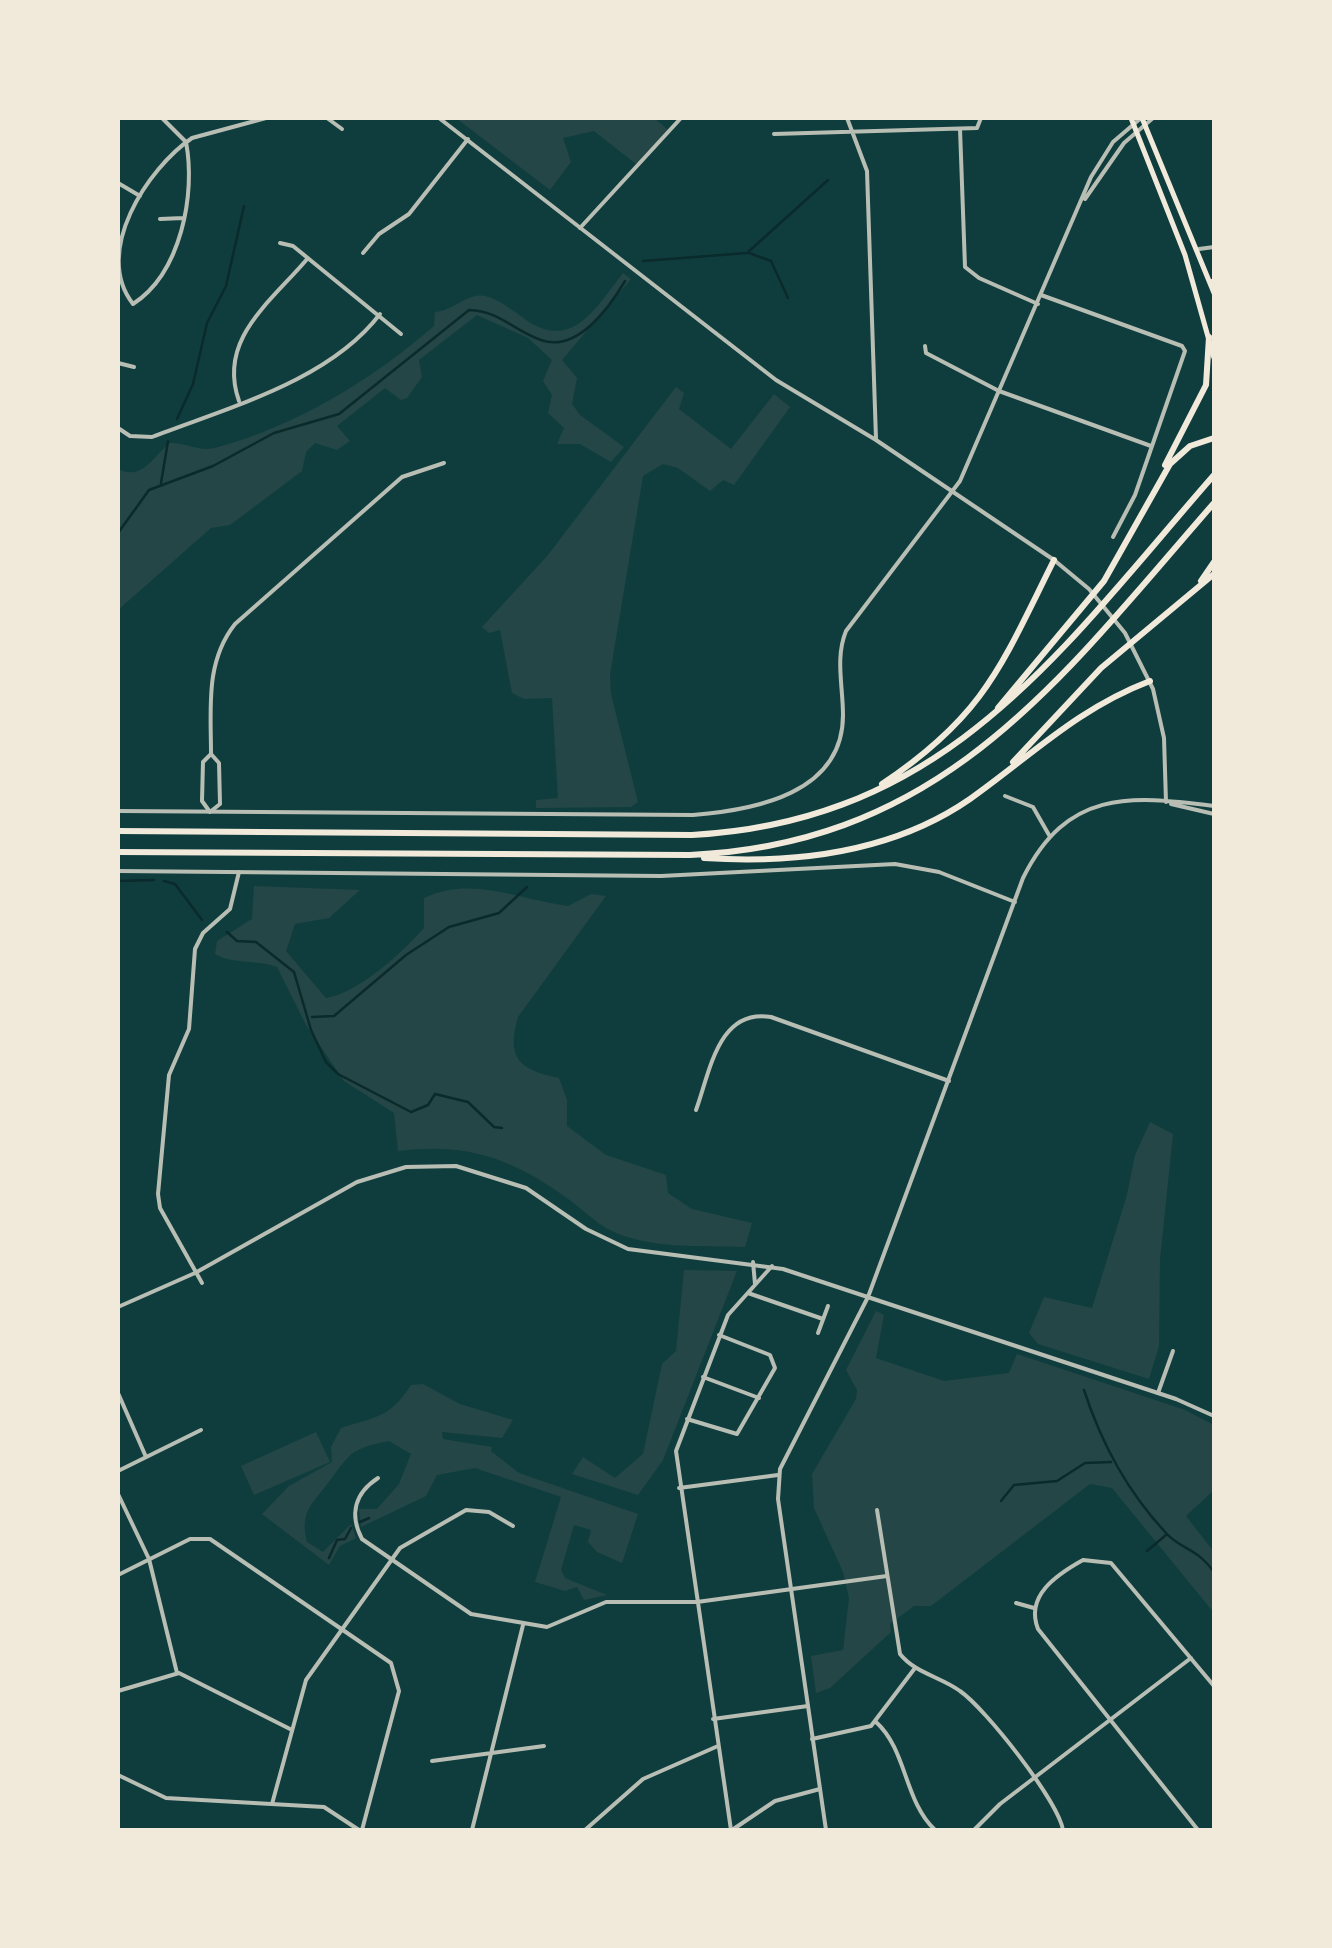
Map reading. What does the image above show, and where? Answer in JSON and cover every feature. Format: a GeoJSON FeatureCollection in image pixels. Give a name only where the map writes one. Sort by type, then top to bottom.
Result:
{"type":"FeatureCollection","features":[{"type":"Feature","properties":{"kind":"highway"},"geometry":{"type":"LineString","coordinates":[[976,731],[1084,608],[1161,477],[1206,385],[1209,337]]}},
{"type":"Feature","properties":{"kind":"highway"},"geometry":{"type":"LineString","coordinates":[[1161,477],[1185,449],[1214,438]]}},
{"type":"Feature","properties":{"kind":"highway"},"geometry":{"type":"LineString","coordinates":[[118,832],[682,836],[764,826],[859,798],[930,762],[976,731],[1043,670],[1214,474]]}},
{"type":"Feature","properties":{"kind":"highway"},"geometry":{"type":"LineString","coordinates":[[672,856],[750,849],[826,831],[903,799],[965,762],[1047,693],[1214,503]]}},
{"type":"Feature","properties":{"kind":"highway"},"geometry":{"type":"LineString","coordinates":[[859,798],[926,753],[976,706],[996,676],[1054,560]]}},
{"type":"Feature","properties":{"kind":"highway"},"geometry":{"type":"LineString","coordinates":[[1201,582],[1214,562]]}},
{"type":"Feature","properties":{"kind":"highway"},"geometry":{"type":"LineString","coordinates":[[1002,774],[1080,688],[1214,574]]}},
{"type":"Feature","properties":{"kind":"highway"},"geometry":{"type":"LineString","coordinates":[[118,852],[774,858],[872,845],[936,819],[1002,774],[1074,717],[1150,681]]}},
{"type":"Feature","properties":{"kind":"main road"},"geometry":{"type":"LineString","coordinates":[[1143,119],[1213,288]]}},
{"type":"Feature","properties":{"kind":"main road"},"geometry":{"type":"LineString","coordinates":[[1134,124],[1185,255],[1214,358]]}},
{"type":"Feature","properties":{"kind":"street"},"geometry":{"type":"LineString","coordinates":[[162,118],[186,142],[190,171],[183,218],[165,266],[133,304],[119,264],[140,196],[186,142],[222,126],[266,118]]}},
{"type":"Feature","properties":{"kind":"street"},"geometry":{"type":"LineString","coordinates":[[327,118],[342,129]]}},
{"type":"Feature","properties":{"kind":"street"},"geometry":{"type":"LineString","coordinates":[[440,118],[776,380],[876,440],[1078,579],[1110,612],[1150,681],[1164,738],[1166,802]]}},
{"type":"Feature","properties":{"kind":"street"},"geometry":{"type":"LineString","coordinates":[[580,228],[681,118]]}},
{"type":"Feature","properties":{"kind":"street"},"geometry":{"type":"LineString","coordinates":[[847,118],[868,172],[876,440]]}},
{"type":"Feature","properties":{"kind":"street"},"geometry":{"type":"LineString","coordinates":[[774,134],[960,129],[980,127],[981,118]]}},
{"type":"Feature","properties":{"kind":"street"},"geometry":{"type":"LineString","coordinates":[[118,811],[693,815],[747,808],[795,792],[821,774],[840,744],[840,661],[851,622],[952,492],[1082,203],[1134,124],[1153,118]]}},
{"type":"Feature","properties":{"kind":"street"},"geometry":{"type":"LineString","coordinates":[[960,129],[965,267],[979,278],[1038,304]]}},
{"type":"Feature","properties":{"kind":"street"},"geometry":{"type":"LineString","coordinates":[[364,253],[379,234],[409,214],[468,139]]}},
{"type":"Feature","properties":{"kind":"street"},"geometry":{"type":"LineString","coordinates":[[118,183],[140,196]]}},
{"type":"Feature","properties":{"kind":"street"},"geometry":{"type":"LineString","coordinates":[[160,220],[183,218]]}},
{"type":"Feature","properties":{"kind":"street"},"geometry":{"type":"LineString","coordinates":[[280,243],[308,258],[401,334]]}},
{"type":"Feature","properties":{"kind":"street"},"geometry":{"type":"LineString","coordinates":[[1198,249],[1214,247]]}},
{"type":"Feature","properties":{"kind":"street"},"geometry":{"type":"LineString","coordinates":[[240,402],[231,372],[236,345],[308,258]]}},
{"type":"Feature","properties":{"kind":"street"},"geometry":{"type":"LineString","coordinates":[[1041,296],[1184,347],[1130,505],[1113,537]]}},
{"type":"Feature","properties":{"kind":"street"},"geometry":{"type":"LineString","coordinates":[[118,428],[130,436],[152,437],[240,402],[346,352],[380,314]]}},
{"type":"Feature","properties":{"kind":"street"},"geometry":{"type":"LineString","coordinates":[[925,346],[926,353],[999,392],[1151,446]]}},
{"type":"Feature","properties":{"kind":"street"},"geometry":{"type":"LineString","coordinates":[[118,362],[134,367]]}},
{"type":"Feature","properties":{"kind":"street"},"geometry":{"type":"LineString","coordinates":[[210,812],[220,804],[219,763],[211,754],[213,668],[223,640],[235,624],[402,477],[444,463]]}},
{"type":"Feature","properties":{"kind":"street"},"geometry":{"type":"LineString","coordinates":[[210,812],[202,801],[202,762],[211,754]]}},
{"type":"Feature","properties":{"kind":"street"},"geometry":{"type":"LineString","coordinates":[[1005,796],[1033,807],[1050,834]]}},
{"type":"Feature","properties":{"kind":"street"},"geometry":{"type":"LineString","coordinates":[[826,1830],[778,1499],[779,1475],[868,1297],[1036,854],[1050,834],[1096,806],[1136,799],[1214,806]]}},
{"type":"Feature","properties":{"kind":"street"},"geometry":{"type":"LineString","coordinates":[[1166,802],[1214,814]]}},
{"type":"Feature","properties":{"kind":"street"},"geometry":{"type":"LineString","coordinates":[[118,871],[661,876],[895,864],[939,872],[1015,902]]}},
{"type":"Feature","properties":{"kind":"street"},"geometry":{"type":"LineString","coordinates":[[202,1283],[160,1208],[158,1194],[169,1076],[189,1029],[195,948],[204,933],[230,909],[239,872]]}},
{"type":"Feature","properties":{"kind":"street"},"geometry":{"type":"LineString","coordinates":[[696,1110],[721,1040],[734,1023],[754,1016],[771,1017],[949,1082]]}},
{"type":"Feature","properties":{"kind":"street"},"geometry":{"type":"LineString","coordinates":[[118,1306],[196,1273],[356,1182],[392,1170],[433,1165],[465,1168],[506,1179],[600,1238],[628,1249],[772,1266],[1158,1393],[1214,1416]]}},
{"type":"Feature","properties":{"kind":"street"},"geometry":{"type":"LineString","coordinates":[[753,1262],[755,1284]]}},
{"type":"Feature","properties":{"kind":"street"},"geometry":{"type":"LineString","coordinates":[[772,1266],[732,1308],[719,1335],[676,1451],[679,1488],[732,1830],[776,1801],[820,1789]]}},
{"type":"Feature","properties":{"kind":"street"},"geometry":{"type":"LineString","coordinates":[[748,1293],[823,1320]]}},
{"type":"Feature","properties":{"kind":"street"},"geometry":{"type":"LineString","coordinates":[[818,1332],[828,1306]]}},
{"type":"Feature","properties":{"kind":"street"},"geometry":{"type":"LineString","coordinates":[[688,1419],[734,1435],[743,1428],[774,1368],[774,1360],[719,1335]]}},
{"type":"Feature","properties":{"kind":"street"},"geometry":{"type":"LineString","coordinates":[[1158,1393],[1172,1351]]}},
{"type":"Feature","properties":{"kind":"street"},"geometry":{"type":"LineString","coordinates":[[703,1376],[759,1398]]}},
{"type":"Feature","properties":{"kind":"street"},"geometry":{"type":"LineString","coordinates":[[118,1392],[146,1457]]}},
{"type":"Feature","properties":{"kind":"street"},"geometry":{"type":"LineString","coordinates":[[118,1472],[201,1430]]}},
{"type":"Feature","properties":{"kind":"street"},"geometry":{"type":"LineString","coordinates":[[679,1488],[779,1475]]}},
{"type":"Feature","properties":{"kind":"street"},"geometry":{"type":"LineString","coordinates":[[378,1478],[360,1495],[355,1522],[367,1544],[471,1614],[524,1625],[554,1626],[606,1602],[697,1602],[887,1576]]}},
{"type":"Feature","properties":{"kind":"street"},"geometry":{"type":"LineString","coordinates":[[118,1494],[149,1560],[177,1673]]}},
{"type":"Feature","properties":{"kind":"street"},"geometry":{"type":"LineString","coordinates":[[272,1804],[306,1680],[390,1561],[412,1538],[466,1510],[489,1512],[512,1526]]}},
{"type":"Feature","properties":{"kind":"street"},"geometry":{"type":"LineString","coordinates":[[877,1510],[897,1646],[914,1668],[972,1700],[1058,1812],[1063,1830]]}},
{"type":"Feature","properties":{"kind":"street"},"geometry":{"type":"LineString","coordinates":[[118,1575],[190,1539],[210,1538],[385,1658],[399,1684],[360,1830],[324,1807],[166,1798],[118,1775]]}},
{"type":"Feature","properties":{"kind":"street"},"geometry":{"type":"LineString","coordinates":[[1198,1830],[1038,1629],[1034,1608],[1045,1587],[1076,1564],[1093,1558],[1118,1568],[1214,1686]]}},
{"type":"Feature","properties":{"kind":"street"},"geometry":{"type":"LineString","coordinates":[[1016,1603],[1034,1608]]}},
{"type":"Feature","properties":{"kind":"street"},"geometry":{"type":"LineString","coordinates":[[472,1830],[524,1625]]}},
{"type":"Feature","properties":{"kind":"street"},"geometry":{"type":"LineString","coordinates":[[974,1830],[1191,1658]]}},
{"type":"Feature","properties":{"kind":"street"},"geometry":{"type":"LineString","coordinates":[[812,1740],[850,1734],[876,1722],[914,1668]]}},
{"type":"Feature","properties":{"kind":"street"},"geometry":{"type":"LineString","coordinates":[[118,1691],[177,1673],[290,1729]]}},
{"type":"Feature","properties":{"kind":"street"},"geometry":{"type":"LineString","coordinates":[[714,1720],[808,1706]]}},
{"type":"Feature","properties":{"kind":"street"},"geometry":{"type":"LineString","coordinates":[[876,1722],[889,1737],[917,1809],[935,1830]]}},
{"type":"Feature","properties":{"kind":"street"},"geometry":{"type":"LineString","coordinates":[[585,1830],[631,1786],[719,1745]]}},
{"type":"Feature","properties":{"kind":"street"},"geometry":{"type":"LineString","coordinates":[[432,1761],[544,1746]]}},
{"type":"Feature","properties":{"kind":"shaded area"},"geometry":{"type":"Polygon","coordinates":[[[456,118],[654,118],[668,130],[636,164],[594,131],[563,138],[571,162],[550,190],[456,118]]]}},
{"type":"Feature","properties":{"kind":"shaded area"},"geometry":{"type":"Polygon","coordinates":[[[623,273],[631,279],[562,360],[577,378],[572,404],[580,415],[624,447],[611,462],[580,444],[557,444],[564,428],[548,413],[552,395],[543,381],[552,360],[528,338],[477,315],[419,360],[422,377],[407,398],[401,400],[385,388],[337,426],[350,441],[337,450],[315,443],[306,452],[302,471],[230,525],[211,528],[118,610],[118,469],[141,470],[170,443],[215,448],[304,414],[359,383],[410,346],[434,326],[435,312],[479,295],[507,306],[543,329],[570,328],[593,311],[623,273]]]}},
{"type":"Feature","properties":{"kind":"shaded area"},"geometry":{"type":"Polygon","coordinates":[[[676,387],[684,393],[679,409],[731,449],[774,394],[790,407],[734,485],[723,480],[710,491],[678,468],[663,464],[643,476],[610,674],[611,694],[638,802],[631,807],[536,808],[536,800],[558,798],[552,698],[524,699],[512,693],[500,630],[489,633],[482,627],[548,555],[676,387]]]}},
{"type":"Feature","properties":{"kind":"shaded area"},"geometry":{"type":"Polygon","coordinates":[[[254,886],[360,890],[329,918],[295,924],[286,951],[326,998],[351,989],[404,948],[424,928],[424,898],[442,891],[496,891],[568,906],[591,894],[606,896],[518,1017],[515,1052],[525,1066],[559,1078],[567,1100],[567,1126],[606,1155],[666,1175],[668,1193],[692,1209],[752,1223],[745,1247],[675,1245],[624,1236],[608,1229],[544,1183],[505,1163],[465,1151],[398,1151],[394,1113],[344,1081],[306,1025],[277,967],[215,954],[217,941],[252,919],[254,886]]]}},
{"type":"Feature","properties":{"kind":"shaded area"},"geometry":{"type":"Polygon","coordinates":[[[1150,1122],[1173,1134],[1160,1260],[1159,1346],[1149,1379],[1038,1344],[1029,1333],[1044,1297],[1092,1308],[1127,1195],[1135,1155],[1150,1122]]]}},
{"type":"Feature","properties":{"kind":"shaded area"},"geometry":{"type":"Polygon","coordinates":[[[684,1270],[737,1271],[663,1460],[638,1495],[572,1474],[583,1457],[615,1478],[643,1454],[662,1364],[676,1351],[684,1270]]]}},
{"type":"Feature","properties":{"kind":"shaded area"},"geometry":{"type":"Polygon","coordinates":[[[876,1311],[884,1315],[876,1358],[944,1381],[1009,1373],[1017,1354],[1185,1410],[1214,1425],[1214,1490],[1186,1516],[1214,1552],[1214,1613],[1112,1488],[1090,1484],[931,1606],[914,1606],[890,1624],[891,1632],[830,1688],[816,1693],[811,1656],[843,1650],[849,1598],[843,1572],[814,1508],[812,1474],[856,1399],[857,1390],[846,1370],[876,1311]]]}},
{"type":"Feature","properties":{"kind":"shaded area"},"geometry":{"type":"Polygon","coordinates":[[[423,1384],[460,1404],[513,1420],[502,1438],[442,1432],[443,1439],[492,1447],[491,1451],[519,1473],[638,1514],[622,1563],[597,1552],[588,1542],[591,1530],[574,1525],[561,1570],[565,1578],[607,1595],[584,1600],[577,1587],[565,1591],[535,1582],[561,1497],[475,1468],[437,1475],[426,1496],[361,1527],[359,1509],[377,1509],[399,1484],[411,1454],[389,1441],[360,1449],[349,1457],[307,1514],[307,1542],[323,1552],[351,1524],[356,1538],[340,1546],[329,1565],[262,1514],[289,1486],[332,1462],[331,1447],[341,1428],[381,1415],[411,1385],[423,1384]]]}},
{"type":"Feature","properties":{"kind":"shaded area"},"geometry":{"type":"Polygon","coordinates":[[[316,1432],[330,1462],[254,1495],[241,1466],[316,1432]]]}},
{"type":"Feature","properties":{"kind":"waterway"},"geometry":{"type":"LineString","coordinates":[[643,261],[747,253],[828,180]]}},
{"type":"Feature","properties":{"kind":"waterway"},"geometry":{"type":"LineString","coordinates":[[177,419],[193,384],[207,323],[226,286],[244,206]]}},
{"type":"Feature","properties":{"kind":"waterway"},"geometry":{"type":"LineString","coordinates":[[749,253],[771,261],[788,298]]}},
{"type":"Feature","properties":{"kind":"waterway"},"geometry":{"type":"LineString","coordinates":[[118,533],[149,490],[213,466],[274,433],[339,414],[469,310],[490,314],[541,340],[567,340],[601,315],[625,281]]}},
{"type":"Feature","properties":{"kind":"waterway"},"geometry":{"type":"LineString","coordinates":[[161,483],[168,441]]}},
{"type":"Feature","properties":{"kind":"waterway"},"geometry":{"type":"LineString","coordinates":[[118,881],[154,880]]}},
{"type":"Feature","properties":{"kind":"waterway"},"geometry":{"type":"LineString","coordinates":[[164,881],[175,884],[202,920]]}},
{"type":"Feature","properties":{"kind":"waterway"},"geometry":{"type":"LineString","coordinates":[[312,1017],[334,1016],[406,955],[449,927],[499,913],[527,887]]}},
{"type":"Feature","properties":{"kind":"waterway"},"geometry":{"type":"LineString","coordinates":[[227,932],[237,941],[256,942],[294,972],[311,1030],[326,1062],[338,1074],[411,1112],[428,1105],[435,1094],[468,1102],[494,1127],[502,1128]]}},
{"type":"Feature","properties":{"kind":"waterway"},"geometry":{"type":"LineString","coordinates":[[1084,1390],[1099,1430],[1139,1501],[1172,1538],[1201,1557],[1214,1572]]}},
{"type":"Feature","properties":{"kind":"waterway"},"geometry":{"type":"LineString","coordinates":[[1001,1501],[1014,1485],[1057,1481],[1085,1463],[1111,1462]]}},
{"type":"Feature","properties":{"kind":"waterway"},"geometry":{"type":"LineString","coordinates":[[360,1522],[369,1518]]}},
{"type":"Feature","properties":{"kind":"waterway"},"geometry":{"type":"LineString","coordinates":[[329,1558],[337,1540],[345,1539],[351,1528]]}},
{"type":"Feature","properties":{"kind":"waterway"},"geometry":{"type":"LineString","coordinates":[[1147,1551],[1166,1535]]}}]}
